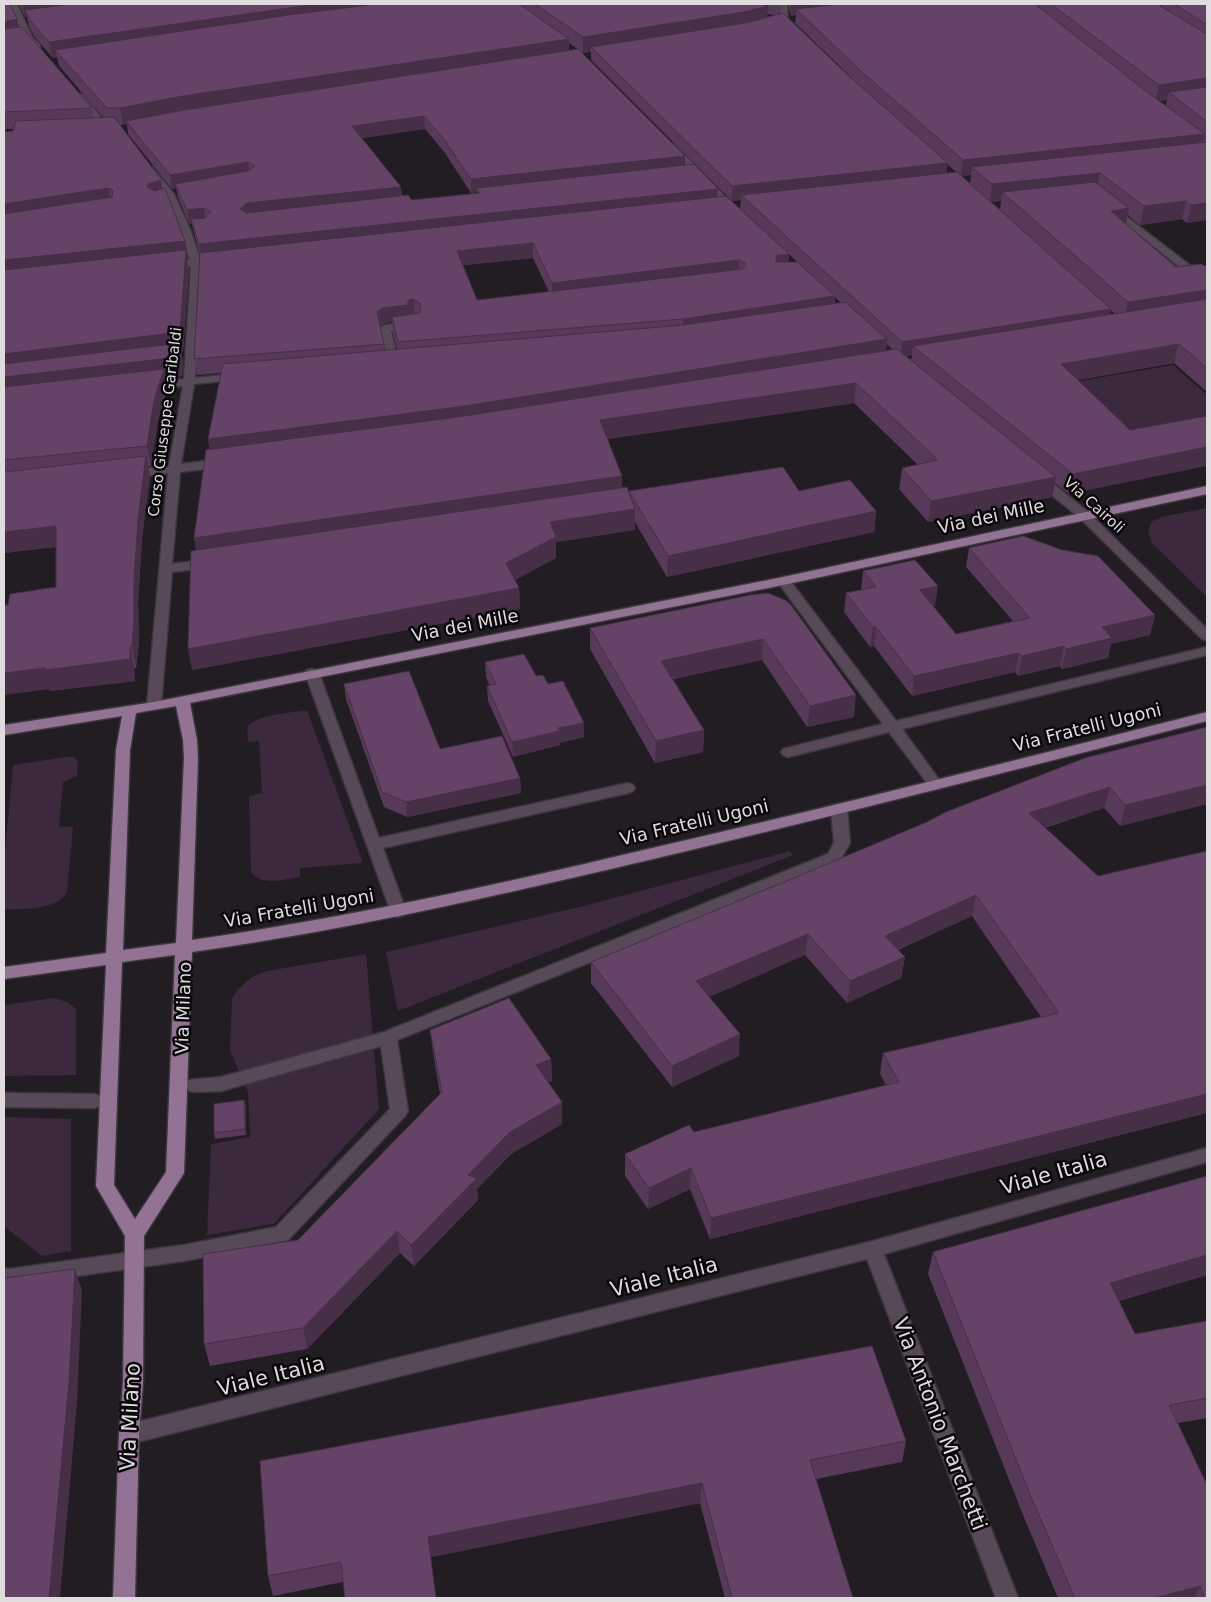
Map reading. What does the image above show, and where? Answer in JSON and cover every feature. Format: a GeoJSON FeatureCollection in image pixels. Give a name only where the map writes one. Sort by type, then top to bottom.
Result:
{"type":"FeatureCollection","features":[{"type":"Feature","properties":{"kind":"main road","name":"Via dei Mille"},"geometry":{"type":"LineString","coordinates":[[4,730],[154,706],[783,581],[1207,490]]}},
{"type":"Feature","properties":{"kind":"main road","name":"Via Milano"},"geometry":{"type":"LineString","coordinates":[[124,1598],[129,1434],[133,1382],[135,1235],[175,1173],[191,758],[190,740],[182,700]]}},
{"type":"Feature","properties":{"kind":"main road"},"geometry":{"type":"LineString","coordinates":[[130,709],[123,750],[121,785],[105,1186],[135,1235]]}},
{"type":"Feature","properties":{"kind":"main road","name":"Via Fratelli Ugoni"},"geometry":{"type":"LineString","coordinates":[[4,974],[185,948],[398,911],[839,809],[1207,717]]}},
{"type":"Feature","properties":{"kind":"street"},"geometry":{"type":"LineString","coordinates":[[13,4],[22,22],[24,38],[46,57]]}},
{"type":"Feature","properties":{"kind":"street"},"geometry":{"type":"LineString","coordinates":[[783,4],[783,21],[794,30]]}},
{"type":"Feature","properties":{"kind":"street"},"geometry":{"type":"LineString","coordinates":[[22,22],[31,21]]}},
{"type":"Feature","properties":{"kind":"street"},"geometry":{"type":"LineString","coordinates":[[76,94],[101,129],[118,130]]}},
{"type":"Feature","properties":{"kind":"street"},"geometry":{"type":"LineString","coordinates":[[663,138],[743,219]]}},
{"type":"Feature","properties":{"kind":"street","name":"Corso Giuseppe Garibaldi"},"geometry":{"type":"LineString","coordinates":[[145,163],[189,228],[196,262],[185,357],[189,381],[174,469],[154,706]]}},
{"type":"Feature","properties":{"kind":"street"},"geometry":{"type":"LineString","coordinates":[[683,175],[698,173]]}},
{"type":"Feature","properties":{"kind":"street"},"geometry":{"type":"LineString","coordinates":[[168,199],[181,191]]}},
{"type":"Feature","properties":{"kind":"street"},"geometry":{"type":"LineString","coordinates":[[1101,200],[1205,282]]}},
{"type":"Feature","properties":{"kind":"street"},"geometry":{"type":"LineString","coordinates":[[715,208],[741,205]]}},
{"type":"Feature","properties":{"kind":"street"},"geometry":{"type":"LineString","coordinates":[[155,267],[231,258]]}},
{"type":"Feature","properties":{"kind":"street"},"geometry":{"type":"LineString","coordinates":[[394,364],[385,328],[416,325],[415,319]]}},
{"type":"Feature","properties":{"kind":"street"},"geometry":{"type":"LineString","coordinates":[[139,387],[254,375]]}},
{"type":"Feature","properties":{"kind":"street"},"geometry":{"type":"LineString","coordinates":[[122,474],[232,462]]}},
{"type":"Feature","properties":{"kind":"street","name":"Via Cairoli"},"geometry":{"type":"LineString","coordinates":[[1027,468],[1084,515],[1207,636]]}},
{"type":"Feature","properties":{"kind":"street"},"geometry":{"type":"LineString","coordinates":[[166,569],[224,561]]}},
{"type":"Feature","properties":{"kind":"street"},"geometry":{"type":"LineString","coordinates":[[783,581],[936,785]]}},
{"type":"Feature","properties":{"kind":"street"},"geometry":{"type":"LineString","coordinates":[[788,752],[1207,651]]}},
{"type":"Feature","properties":{"kind":"street"},"geometry":{"type":"LineString","coordinates":[[312,674],[398,911]]}},
{"type":"Feature","properties":{"kind":"street"},"geometry":{"type":"LineString","coordinates":[[374,845],[628,788]]}},
{"type":"Feature","properties":{"kind":"street"},"geometry":{"type":"LineString","coordinates":[[194,1085],[221,1084],[388,1037],[834,858],[842,843],[839,809]]}},
{"type":"Feature","properties":{"kind":"street"},"geometry":{"type":"LineString","coordinates":[[4,1276],[6,1278],[135,1261],[281,1234],[399,1111],[388,1037]]}},
{"type":"Feature","properties":{"kind":"street"},"geometry":{"type":"LineString","coordinates":[[4,1100],[94,1101]]}},
{"type":"Feature","properties":{"kind":"street","name":"Viale Italia"},"geometry":{"type":"LineString","coordinates":[[129,1434],[873,1249],[1207,1155]]}},
{"type":"Feature","properties":{"kind":"street","name":"Via Antonio Marchetti"},"geometry":{"type":"LineString","coordinates":[[873,1249],[1007,1598]]}},
{"type":"Feature","properties":{"kind":"shaded area"},"geometry":{"type":"Polygon","coordinates":[[[1173,365],[1207,395],[1207,432],[1128,447],[1062,384],[1173,365]]]}},
{"type":"Feature","properties":{"kind":"shaded area"},"geometry":{"type":"Polygon","coordinates":[[[1207,508],[1207,597],[1152,543],[1148,531],[1151,522],[1161,517],[1207,508]]]}},
{"type":"Feature","properties":{"kind":"shaded area"},"geometry":{"type":"Polygon","coordinates":[[[307,710],[363,863],[300,868],[300,877],[267,881],[256,877],[251,872],[249,796],[262,793],[259,741],[248,742],[247,727],[258,719],[307,710]]]}},
{"type":"Feature","properties":{"kind":"shaded area"},"geometry":{"type":"Polygon","coordinates":[[[73,757],[78,761],[77,776],[63,782],[59,826],[73,827],[67,892],[62,898],[48,906],[4,910],[4,862],[13,765],[73,757]]]}},
{"type":"Feature","properties":{"kind":"shaded area"},"geometry":{"type":"Polygon","coordinates":[[[790,851],[793,855],[398,1011],[386,952],[584,906],[790,851]]]}},
{"type":"Feature","properties":{"kind":"shaded area"},"geometry":{"type":"Polygon","coordinates":[[[366,954],[379,1109],[274,1224],[207,1235],[211,1144],[250,1137],[248,1092],[230,1051],[232,999],[238,989],[252,977],[267,971],[366,954]]]}},
{"type":"Feature","properties":{"kind":"shaded area"},"geometry":{"type":"Polygon","coordinates":[[[54,998],[67,1002],[76,1009],[76,1075],[4,1076],[4,1005],[54,998]]]}},
{"type":"Feature","properties":{"kind":"shaded area"},"geometry":{"type":"Polygon","coordinates":[[[4,1117],[71,1119],[71,1251],[42,1256],[4,1226],[4,1117]]]}},
{"type":"Feature","properties":{"kind":"building"},"geometry":{"type":"Polygon","coordinates":[[[4,4],[10,4],[17,19],[4,22],[4,4]]]}},
{"type":"Feature","properties":{"kind":"building"},"geometry":{"type":"Polygon","coordinates":[[[71,4],[317,4],[49,42],[30,20],[25,10],[71,4]]]}},
{"type":"Feature","properties":{"kind":"building"},"geometry":{"type":"Polygon","coordinates":[[[377,4],[519,4],[569,39],[183,96],[120,108],[107,108],[55,50],[289,15],[377,4]]]}},
{"type":"Feature","properties":{"kind":"building"},"geometry":{"type":"Polygon","coordinates":[[[535,4],[757,4],[768,6],[744,12],[583,37],[535,4]]]}},
{"type":"Feature","properties":{"kind":"building"},"geometry":{"type":"Polygon","coordinates":[[[840,4],[1035,4],[1151,95],[1205,134],[963,160],[861,71],[796,9],[840,4]]]}},
{"type":"Feature","properties":{"kind":"building"},"geometry":{"type":"Polygon","coordinates":[[[1051,4],[1159,4],[1207,34],[1207,78],[1159,85],[1051,4]]]}},
{"type":"Feature","properties":{"kind":"building"},"geometry":{"type":"Polygon","coordinates":[[[1175,4],[1207,4],[1207,25],[1175,4]]]}},
{"type":"Feature","properties":{"kind":"building"},"geometry":{"type":"Polygon","coordinates":[[[783,13],[852,79],[948,163],[732,186],[591,47],[746,23],[783,13]]]}},
{"type":"Feature","properties":{"kind":"building"},"geometry":{"type":"Polygon","coordinates":[[[22,27],[92,108],[4,112],[4,29],[22,27]]]}},
{"type":"Feature","properties":{"kind":"building"},"geometry":{"type":"Polygon","coordinates":[[[578,49],[685,156],[471,179],[444,139],[424,116],[352,126],[401,187],[247,203],[240,209],[247,213],[408,195],[412,200],[480,193],[477,188],[694,164],[718,189],[199,244],[191,219],[205,218],[211,212],[204,208],[187,210],[175,184],[248,171],[255,166],[248,162],[170,175],[126,121],[184,110],[578,49]]]}},
{"type":"Feature","properties":{"kind":"building"},"geometry":{"type":"Polygon","coordinates":[[[1207,87],[1207,122],[1169,92],[1207,87]]]}},
{"type":"Feature","properties":{"kind":"building"},"geometry":{"type":"Polygon","coordinates":[[[114,117],[160,178],[161,180],[148,184],[147,187],[154,191],[165,188],[185,241],[4,260],[4,214],[112,197],[113,190],[108,188],[4,204],[4,132],[13,131],[16,121],[114,117]]]}},
{"type":"Feature","properties":{"kind":"building"},"geometry":{"type":"Polygon","coordinates":[[[1207,142],[1207,203],[1191,205],[1186,201],[1144,206],[1100,173],[992,184],[972,167],[1207,142]]]}},
{"type":"Feature","properties":{"kind":"building"},"geometry":{"type":"Polygon","coordinates":[[[957,172],[1111,309],[902,342],[741,195],[957,172]]]}},
{"type":"Feature","properties":{"kind":"building"},"geometry":{"type":"Polygon","coordinates":[[[1095,182],[1129,208],[1111,211],[1176,267],[1201,264],[1207,267],[1207,290],[1128,302],[1002,192],[1095,182]]]}},
{"type":"Feature","properties":{"kind":"building"},"geometry":{"type":"Polygon","coordinates":[[[726,196],[789,254],[776,256],[776,262],[797,262],[835,296],[683,319],[398,342],[392,317],[420,313],[421,304],[413,299],[409,300],[407,305],[383,308],[377,312],[384,344],[194,359],[200,253],[726,196]],[[533,243],[457,251],[477,300],[743,269],[746,264],[739,260],[552,283],[533,243]]]}},
{"type":"Feature","properties":{"kind":"building"},"geometry":{"type":"Polygon","coordinates":[[[186,250],[180,332],[4,354],[4,270],[186,250]]]}},
{"type":"Feature","properties":{"kind":"building"},"geometry":{"type":"Polygon","coordinates":[[[1207,299],[1207,368],[1179,344],[1061,364],[1130,430],[1207,416],[1207,447],[1073,474],[913,346],[1207,299]]]}},
{"type":"Feature","properties":{"kind":"building"},"geometry":{"type":"Polygon","coordinates":[[[845,302],[887,339],[458,407],[208,439],[223,364],[684,325],[845,302]]]}},
{"type":"Feature","properties":{"kind":"building"},"geometry":{"type":"Polygon","coordinates":[[[180,343],[179,357],[4,377],[4,364],[180,343]]]}},
{"type":"Feature","properties":{"kind":"building"},"geometry":{"type":"Polygon","coordinates":[[[897,349],[1056,477],[931,501],[902,468],[938,460],[856,383],[600,420],[622,476],[194,538],[206,450],[458,417],[897,349]]]}},
{"type":"Feature","properties":{"kind":"building"},"geometry":{"type":"Polygon","coordinates":[[[164,369],[154,400],[147,446],[4,460],[4,387],[164,369]]]}},
{"type":"Feature","properties":{"kind":"building"},"geometry":{"type":"Polygon","coordinates":[[[146,456],[138,518],[134,580],[134,621],[130,659],[45,670],[45,668],[4,673],[4,605],[8,605],[10,594],[56,587],[56,526],[4,532],[4,472],[146,456]]]}},
{"type":"Feature","properties":{"kind":"building"},"geometry":{"type":"Polygon","coordinates":[[[783,467],[799,491],[850,480],[876,511],[668,556],[629,491],[783,467]]]}},
{"type":"Feature","properties":{"kind":"building"},"geometry":{"type":"Polygon","coordinates":[[[627,487],[635,509],[550,522],[556,537],[506,563],[519,588],[188,649],[191,551],[627,487]]]}},
{"type":"Feature","properties":{"kind":"building"},"geometry":{"type":"Polygon","coordinates":[[[1023,536],[1062,550],[1098,556],[1155,615],[1102,627],[1112,638],[1066,649],[1064,646],[1022,656],[1019,653],[914,676],[876,627],[873,627],[846,593],[876,587],[863,571],[915,560],[938,586],[920,590],[956,634],[1030,618],[969,548],[1023,536]]]}},
{"type":"Feature","properties":{"kind":"building"},"geometry":{"type":"Polygon","coordinates":[[[768,593],[785,600],[791,605],[856,695],[810,706],[763,639],[661,661],[704,730],[656,741],[590,628],[750,595],[768,593]]]}},
{"type":"Feature","properties":{"kind":"building"},"geometry":{"type":"Polygon","coordinates":[[[524,654],[536,676],[543,675],[548,684],[563,681],[584,723],[558,728],[560,731],[512,742],[487,686],[496,684],[485,662],[524,654]]]}},
{"type":"Feature","properties":{"kind":"building"},"geometry":{"type":"Polygon","coordinates":[[[409,671],[440,749],[502,736],[520,778],[406,802],[382,792],[344,684],[409,671]]]}},
{"type":"Feature","properties":{"kind":"building"},"geometry":{"type":"Polygon","coordinates":[[[1207,727],[1207,785],[1125,805],[1110,787],[1029,813],[1098,876],[1207,851],[1207,1094],[711,1218],[691,1168],[649,1188],[625,1154],[689,1125],[694,1132],[899,1082],[883,1053],[1059,1013],[976,895],[885,936],[905,957],[850,981],[808,934],[696,981],[740,1034],[672,1066],[591,962],[927,822],[946,812],[1085,758],[1207,727]]]}},
{"type":"Feature","properties":{"kind":"building"},"geometry":{"type":"Polygon","coordinates":[[[509,998],[551,1059],[536,1065],[562,1102],[510,1132],[468,1175],[477,1178],[411,1245],[397,1231],[303,1328],[204,1344],[203,1254],[298,1240],[442,1092],[430,1030],[509,998]]]}},
{"type":"Feature","properties":{"kind":"building"},"geometry":{"type":"Polygon","coordinates":[[[244,1100],[245,1129],[214,1133],[214,1104],[244,1100]]]}},
{"type":"Feature","properties":{"kind":"building"},"geometry":{"type":"Polygon","coordinates":[[[1207,1176],[1207,1255],[1110,1283],[1135,1334],[1207,1321],[1207,1398],[1169,1405],[1207,1485],[1207,1598],[1205,1598],[1200,1586],[1154,1598],[1075,1598],[1032,1499],[933,1252],[1207,1176]]]}},
{"type":"Feature","properties":{"kind":"building"},"geometry":{"type":"Polygon","coordinates":[[[75,1269],[69,1382],[49,1598],[4,1598],[4,1278],[75,1269]]]}},
{"type":"Feature","properties":{"kind":"building"},"geometry":{"type":"Polygon","coordinates":[[[872,1346],[906,1441],[810,1460],[853,1598],[732,1598],[702,1483],[428,1537],[436,1598],[345,1598],[341,1562],[268,1576],[260,1461],[872,1346]]]}}]}
